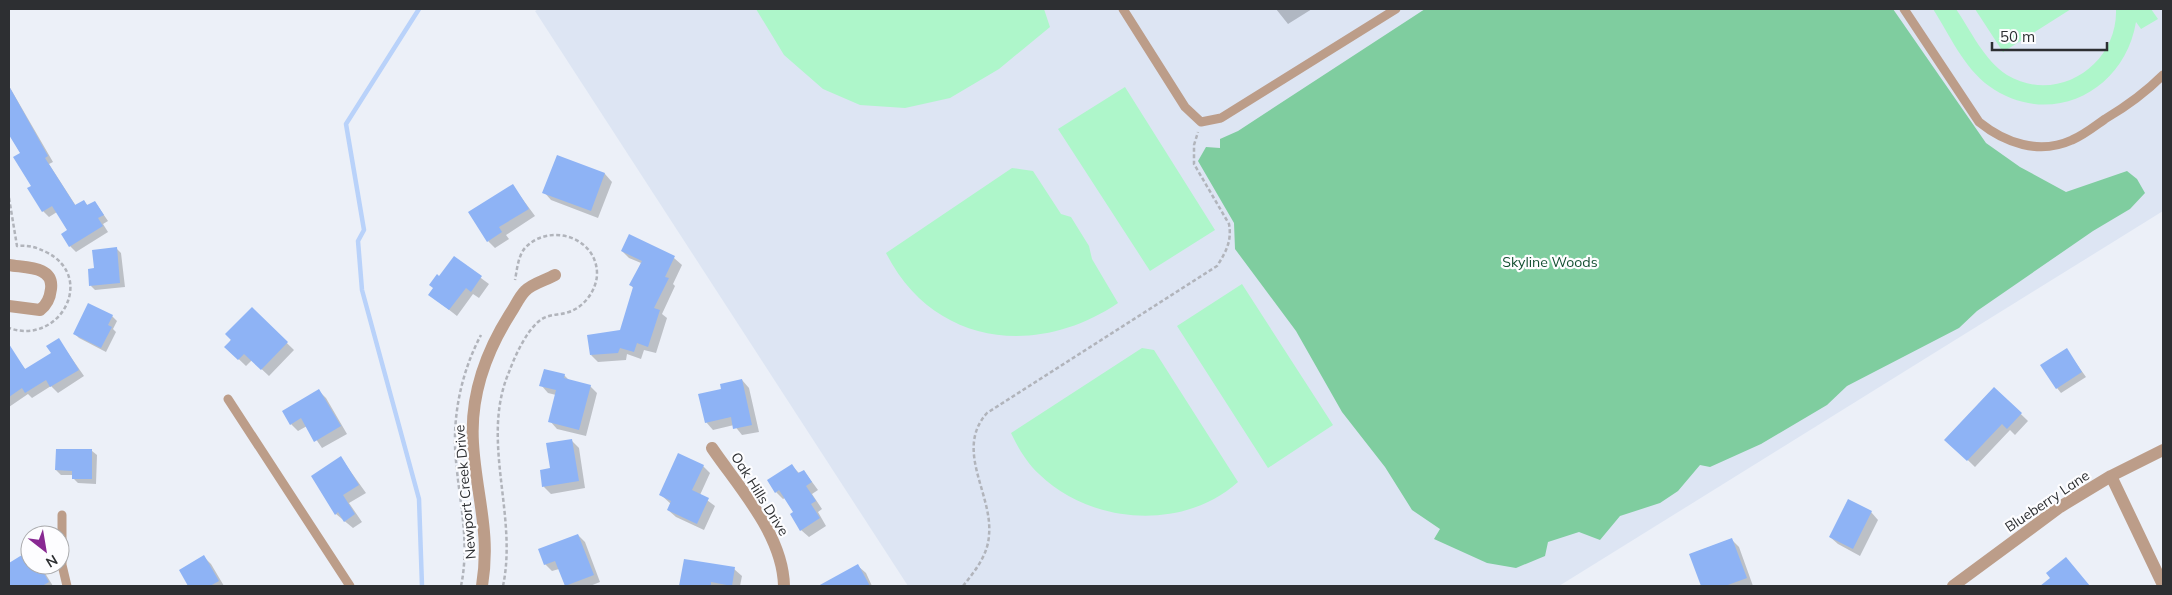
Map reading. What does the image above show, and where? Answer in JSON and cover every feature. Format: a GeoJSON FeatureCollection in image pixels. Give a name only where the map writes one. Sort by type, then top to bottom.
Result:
{"type":"FeatureCollection","features":[{"type":"Feature","properties":{"kind":"street"},"geometry":{"type":"LineString","coordinates":[[9,265],[43,270],[48,274],[52,282],[48,300],[40,310],[9,306]]}},
{"type":"Feature","properties":{"kind":"street","name":"Newport Creek Drive"},"geometry":{"type":"LineString","coordinates":[[482,586],[486,564],[486,535],[473,442],[474,403],[484,365],[498,332],[525,290],[555,275]]}},
{"type":"Feature","properties":{"kind":"street","name":"Oak Hills Drive"},"geometry":{"type":"LineString","coordinates":[[712,448],[762,521],[781,558],[784,586]]}},
{"type":"Feature","properties":{"kind":"street","name":"Blueberry Lane"},"geometry":{"type":"LineString","coordinates":[[1953,586],[2060,507],[2110,476],[2163,450]]}},
{"type":"Feature","properties":{"kind":"street"},"geometry":{"type":"LineString","coordinates":[[2110,476],[2163,585]]}},
{"type":"Feature","properties":{"kind":"lane"},"geometry":{"type":"LineString","coordinates":[[1123,9],[1185,107],[1202,122],[1221,118],[1396,9]]}},
{"type":"Feature","properties":{"kind":"lane"},"geometry":{"type":"LineString","coordinates":[[1904,9],[1979,122],[1995,135],[2019,145],[2046,147],[2072,140],[2143,95],[2163,75]]}},
{"type":"Feature","properties":{"kind":"lane"},"geometry":{"type":"LineString","coordinates":[[228,399],[350,586]]}},
{"type":"Feature","properties":{"kind":"lane"},"geometry":{"type":"LineString","coordinates":[[62,515],[62,565],[67,586]]}},
{"type":"Feature","properties":{"kind":"path"},"geometry":{"type":"LineString","coordinates":[[963,586],[981,562],[990,534],[973,450],[976,429],[980,420],[987,413],[1217,266],[1227,250],[1230,233],[1229,224],[1194,164],[1194,145],[1202,122]]}},
{"type":"Feature","properties":{"kind":"path"},"geometry":{"type":"LineString","coordinates":[[503,586],[508,538],[498,439],[500,406],[508,373],[536,323],[546,316],[568,312],[580,306],[591,294],[597,276],[595,262],[588,250],[579,242],[566,235],[552,234],[536,238],[524,249],[518,264],[514,284]]}},
{"type":"Feature","properties":{"kind":"path"},"geometry":{"type":"LineString","coordinates":[[461,586],[466,537],[455,432],[462,386],[472,351],[481,335]]}},
{"type":"Feature","properties":{"kind":"shaded area"},"geometry":{"type":"Polygon","coordinates":[[[539,9],[2163,9],[2163,211],[1559,586],[908,586],[535,11],[539,9]]]}},
{"type":"Feature","properties":{"kind":"green space"},"geometry":{"type":"Polygon","coordinates":[[[756,9],[1044,9],[1050,27],[999,69],[950,98],[905,108],[860,105],[823,89],[784,55],[756,9]]]}},
{"type":"Feature","properties":{"kind":"green space","name":"Skyline Woods"},"geometry":{"type":"Polygon","coordinates":[[[1425,9],[1893,9],[1986,143],[2020,167],[2066,192],[2127,171],[2137,179],[2145,193],[2130,209],[2093,231],[1977,311],[1959,328],[1847,386],[1827,405],[1761,444],[1710,467],[1700,465],[1678,491],[1660,503],[1620,516],[1600,540],[1579,532],[1548,542],[1545,556],[1516,568],[1487,563],[1434,539],[1440,529],[1412,510],[1385,467],[1342,412],[1296,331],[1235,249],[1234,223],[1198,161],[1206,147],[1220,148],[1220,139],[1238,131],[1425,9]]]}},
{"type":"Feature","properties":{"kind":"green space"},"geometry":{"type":"Polygon","coordinates":[[[1933,9],[1956,9],[1978,45],[1991,61],[2007,75],[2026,83],[2045,85],[2064,82],[2081,74],[2096,62],[2107,47],[2114,29],[2116,9],[2151,9],[2158,19],[2141,29],[2136,22],[2129,47],[2116,68],[2100,85],[2080,97],[2059,103],[2036,104],[2012,99],[1980,79],[1951,40],[1933,9]]]}},
{"type":"Feature","properties":{"kind":"green space"},"geometry":{"type":"Polygon","coordinates":[[[1975,9],[2071,9],[2003,52],[1975,9]]]}},
{"type":"Feature","properties":{"kind":"green space"},"geometry":{"type":"Polygon","coordinates":[[[1125,87],[1215,230],[1150,271],[1058,129],[1125,87]]]}},
{"type":"Feature","properties":{"kind":"green space"},"geometry":{"type":"Polygon","coordinates":[[[1012,168],[1033,171],[1061,214],[1071,217],[1089,246],[1092,259],[1118,303],[1087,320],[1054,331],[1021,336],[989,334],[959,324],[931,308],[906,284],[886,253],[1012,168]]]}},
{"type":"Feature","properties":{"kind":"green space"},"geometry":{"type":"Polygon","coordinates":[[[1242,284],[1333,425],[1268,468],[1177,326],[1242,284]]]}},
{"type":"Feature","properties":{"kind":"green space"},"geometry":{"type":"Polygon","coordinates":[[[1142,348],[1154,350],[1238,482],[1216,498],[1191,509],[1165,514],[1138,516],[1111,512],[1084,504],[1060,491],[1039,474],[1020,450],[1011,433],[1142,348]]]}},
{"type":"Feature","properties":{"kind":"building"},"geometry":{"type":"Polygon","coordinates":[[[9,86],[48,156],[45,158],[75,205],[84,200],[87,205],[95,201],[104,215],[98,218],[103,226],[69,247],[61,234],[67,230],[52,206],[42,212],[27,188],[31,186],[13,157],[20,153],[9,135],[9,86]]]}},
{"type":"Feature","properties":{"kind":"building"},"geometry":{"type":"Polygon","coordinates":[[[557,155],[605,173],[591,211],[542,193],[557,155]]]}},
{"type":"Feature","properties":{"kind":"building"},"geometry":{"type":"Polygon","coordinates":[[[513,184],[529,209],[499,227],[502,232],[487,242],[468,212],[513,184]]]}},
{"type":"Feature","properties":{"kind":"building"},"geometry":{"type":"Polygon","coordinates":[[[629,234],[675,256],[665,277],[669,278],[654,308],[660,310],[648,347],[637,343],[634,352],[620,348],[618,353],[590,355],[587,335],[620,330],[633,287],[629,285],[642,261],[621,251],[629,234]]]}},
{"type":"Feature","properties":{"kind":"building"},"geometry":{"type":"Polygon","coordinates":[[[117,247],[120,283],[89,286],[88,269],[94,268],[92,250],[117,247]]]}},
{"type":"Feature","properties":{"kind":"building"},"geometry":{"type":"Polygon","coordinates":[[[454,256],[482,276],[471,292],[466,288],[449,310],[428,295],[433,288],[429,285],[437,274],[439,276],[454,256]]]}},
{"type":"Feature","properties":{"kind":"building"},"geometry":{"type":"Polygon","coordinates":[[[88,303],[113,315],[108,325],[112,327],[101,348],[73,334],[88,303]]]}},
{"type":"Feature","properties":{"kind":"building"},"geometry":{"type":"Polygon","coordinates":[[[252,307],[288,342],[261,370],[244,354],[238,360],[224,347],[231,340],[225,334],[252,307]]]}},
{"type":"Feature","properties":{"kind":"building"},"geometry":{"type":"Polygon","coordinates":[[[59,338],[79,370],[50,387],[46,380],[25,393],[22,388],[9,397],[9,344],[25,369],[51,353],[46,346],[59,338]]]}},
{"type":"Feature","properties":{"kind":"building"},"geometry":{"type":"Polygon","coordinates":[[[2067,348],[2082,372],[2056,389],[2040,365],[2067,348]]]}},
{"type":"Feature","properties":{"kind":"building"},"geometry":{"type":"Polygon","coordinates":[[[544,369],[565,374],[564,378],[591,385],[579,430],[548,422],[556,390],[539,386],[544,369]]]}},
{"type":"Feature","properties":{"kind":"building"},"geometry":{"type":"Polygon","coordinates":[[[742,379],[752,425],[733,429],[731,417],[705,423],[698,394],[721,389],[720,384],[742,379]]]}},
{"type":"Feature","properties":{"kind":"building"},"geometry":{"type":"Polygon","coordinates":[[[1994,387],[2022,413],[2007,429],[2002,424],[1967,461],[1944,440],[1994,387]]]}},
{"type":"Feature","properties":{"kind":"building"},"geometry":{"type":"Polygon","coordinates":[[[319,389],[341,426],[314,442],[301,418],[290,425],[282,411],[319,389]]]}},
{"type":"Feature","properties":{"kind":"building"},"geometry":{"type":"Polygon","coordinates":[[[572,439],[579,481],[542,487],[540,470],[550,468],[546,443],[572,439]]]}},
{"type":"Feature","properties":{"kind":"building"},"geometry":{"type":"Polygon","coordinates":[[[56,449],[92,449],[92,479],[72,479],[72,471],[55,470],[56,449]]]}},
{"type":"Feature","properties":{"kind":"building"},"geometry":{"type":"Polygon","coordinates":[[[678,453],[704,465],[692,490],[709,498],[697,524],[667,510],[671,501],[659,495],[678,453]]]}},
{"type":"Feature","properties":{"kind":"building"},"geometry":{"type":"Polygon","coordinates":[[[341,456],[359,485],[343,495],[355,514],[344,522],[338,512],[335,515],[311,476],[341,456]]]}},
{"type":"Feature","properties":{"kind":"building"},"geometry":{"type":"Polygon","coordinates":[[[792,464],[798,473],[804,470],[812,482],[806,486],[816,501],[811,504],[820,518],[800,531],[790,514],[793,512],[779,490],[775,493],[767,480],[792,464]]]}},
{"type":"Feature","properties":{"kind":"building"},"geometry":{"type":"Polygon","coordinates":[[[1848,499],[1872,511],[1853,549],[1829,537],[1848,499]]]}},
{"type":"Feature","properties":{"kind":"building"},"geometry":{"type":"Polygon","coordinates":[[[578,534],[594,575],[565,586],[555,561],[544,565],[538,549],[578,534]]]}},
{"type":"Feature","properties":{"kind":"building"},"geometry":{"type":"Polygon","coordinates":[[[1732,538],[1747,578],[1725,586],[1701,586],[1689,554],[1732,538]]]}},
{"type":"Feature","properties":{"kind":"building"},"geometry":{"type":"Polygon","coordinates":[[[204,555],[219,581],[210,586],[188,586],[179,570],[204,555]]]}},
{"type":"Feature","properties":{"kind":"building"},"geometry":{"type":"Polygon","coordinates":[[[20,556],[20,575],[45,575],[49,582],[42,586],[9,586],[9,563],[20,556]]]}},
{"type":"Feature","properties":{"kind":"building"},"geometry":{"type":"Polygon","coordinates":[[[2066,557],[2090,586],[2040,586],[2050,578],[2046,573],[2066,557]]]}},
{"type":"Feature","properties":{"kind":"building"},"geometry":{"type":"Polygon","coordinates":[[[684,559],[735,567],[732,586],[711,582],[711,586],[679,586],[684,559]]]}},
{"type":"Feature","properties":{"kind":"building"},"geometry":{"type":"Polygon","coordinates":[[[858,564],[870,586],[818,586],[858,564]]]}},
{"type":"Feature","properties":{"kind":"waterway"},"geometry":{"type":"LineString","coordinates":[[419,9],[346,124],[364,230],[358,241],[362,290],[419,499],[422,586]]}}]}
